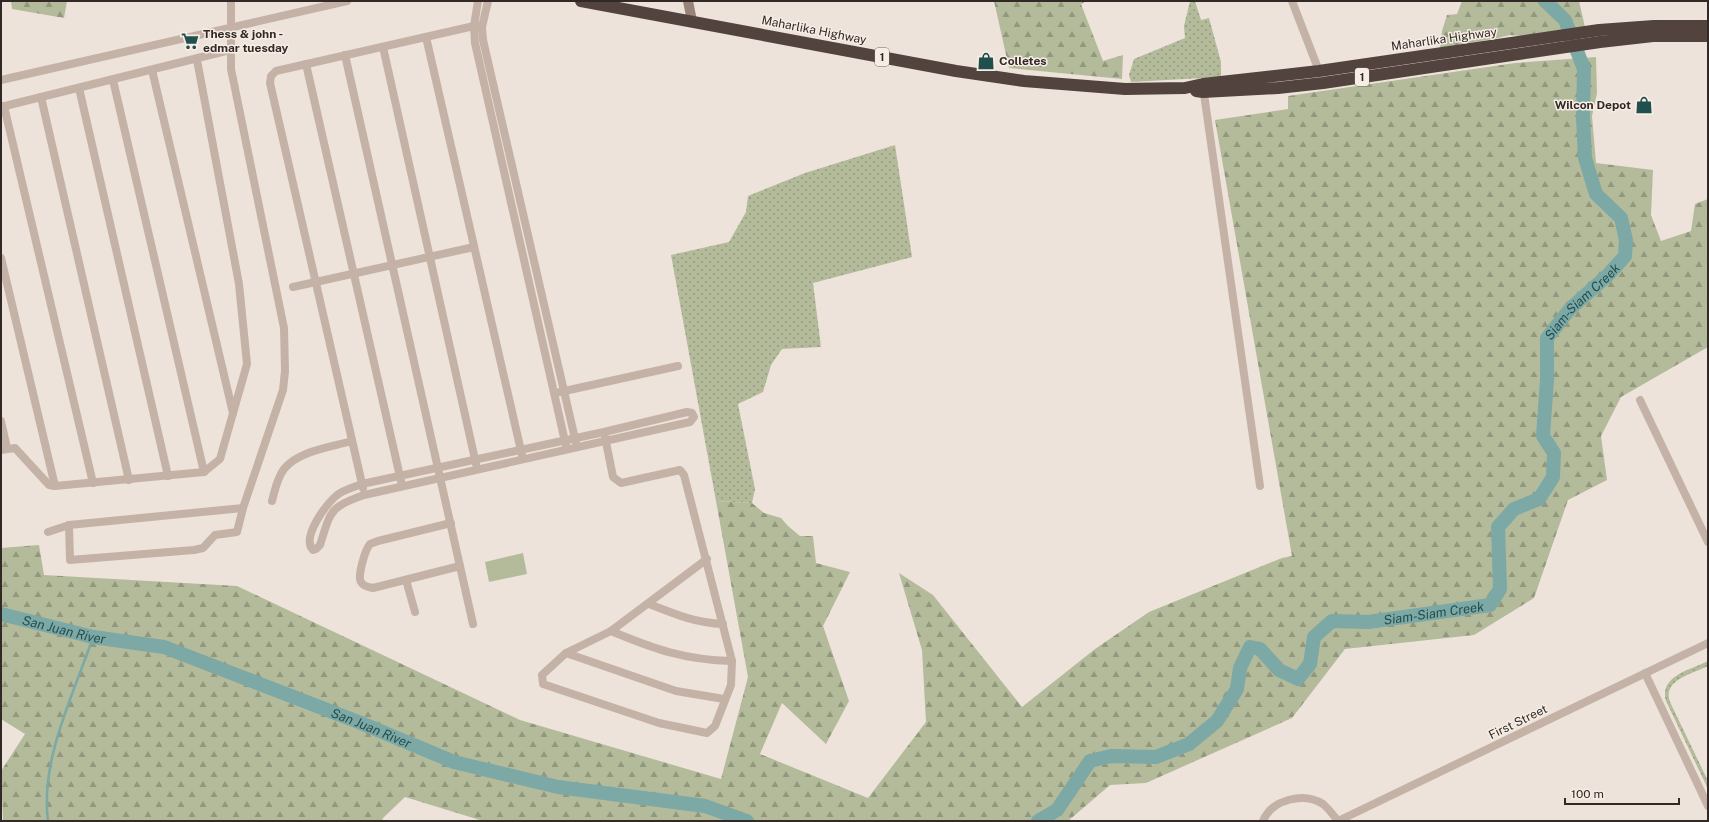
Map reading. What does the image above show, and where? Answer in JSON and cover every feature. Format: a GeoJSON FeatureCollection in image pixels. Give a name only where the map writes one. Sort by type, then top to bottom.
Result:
{"type":"FeatureCollection","features":[{"type":"Feature","properties":{"kind":"highway","name":"Maharlika Highway"},"geometry":{"type":"LineString","coordinates":[[581,1],[956,71],[1010,79],[1111,88],[1278,88],[1323,83],[1538,45]]}},
{"type":"Feature","properties":{"kind":"highway","name":"Maharlika Highway"},"geometry":{"type":"LineString","coordinates":[[1203,88],[1319,71],[1538,45],[1654,26],[1708,26]]}},
{"type":"Feature","properties":{"kind":"highway","name":"Maharlika Highway"},"geometry":{"type":"LineString","coordinates":[[1599,36],[1708,36]]}},
{"type":"Feature","properties":{"kind":"street"},"geometry":{"type":"LineString","coordinates":[[69,525],[70,560],[194,550],[203,548],[215,535],[237,532],[243,508],[283,390],[286,371],[284,328],[231,70],[231,1]]}},
{"type":"Feature","properties":{"kind":"street"},"geometry":{"type":"LineString","coordinates":[[1,80],[230,26],[347,1]]}},
{"type":"Feature","properties":{"kind":"street"},"geometry":{"type":"LineString","coordinates":[[478,1],[478,26],[475,43],[567,450]]}},
{"type":"Feature","properties":{"kind":"street"},"geometry":{"type":"LineString","coordinates":[[488,1],[478,26],[483,40],[577,448]]}},
{"type":"Feature","properties":{"kind":"street"},"geometry":{"type":"LineString","coordinates":[[688,1],[692,21]]}},
{"type":"Feature","properties":{"kind":"street"},"geometry":{"type":"LineString","coordinates":[[1292,1],[1319,71]]}},
{"type":"Feature","properties":{"kind":"street"},"geometry":{"type":"LineString","coordinates":[[364,495],[270,82],[276,71],[478,26]]}},
{"type":"Feature","properties":{"kind":"street"},"geometry":{"type":"LineString","coordinates":[[426,37],[524,460]]}},
{"type":"Feature","properties":{"kind":"street"},"geometry":{"type":"LineString","coordinates":[[383,47],[477,470]]}},
{"type":"Feature","properties":{"kind":"street"},"geometry":{"type":"LineString","coordinates":[[93,483],[2,106],[197,60],[230,50]]}},
{"type":"Feature","properties":{"kind":"street"},"geometry":{"type":"LineString","coordinates":[[345,55],[473,624]]}},
{"type":"Feature","properties":{"kind":"street"},"geometry":{"type":"LineString","coordinates":[[1,421],[4,449],[15,448],[50,485],[55,486],[204,472],[220,459],[247,364],[239,284],[197,60]]}},
{"type":"Feature","properties":{"kind":"street"},"geometry":{"type":"LineString","coordinates":[[306,64],[403,486]]}},
{"type":"Feature","properties":{"kind":"street"},"geometry":{"type":"LineString","coordinates":[[152,70],[233,414]]}},
{"type":"Feature","properties":{"kind":"street"},"geometry":{"type":"LineString","coordinates":[[113,80],[204,472]]}},
{"type":"Feature","properties":{"kind":"street"},"geometry":{"type":"LineString","coordinates":[[79,88],[168,476]]}},
{"type":"Feature","properties":{"kind":"street"},"geometry":{"type":"LineString","coordinates":[[1203,88],[1260,486]]}},
{"type":"Feature","properties":{"kind":"street"},"geometry":{"type":"LineString","coordinates":[[41,97],[129,480]]}},
{"type":"Feature","properties":{"kind":"street"},"geometry":{"type":"LineString","coordinates":[[293,287],[474,247]]}},
{"type":"Feature","properties":{"kind":"street"},"geometry":{"type":"LineString","coordinates":[[1,258],[55,486]]}},
{"type":"Feature","properties":{"kind":"street"},"geometry":{"type":"LineString","coordinates":[[555,393],[678,366]]}},
{"type":"Feature","properties":{"kind":"street"},"geometry":{"type":"LineString","coordinates":[[1640,400],[1708,542]]}},
{"type":"Feature","properties":{"kind":"street"},"geometry":{"type":"LineString","coordinates":[[687,412],[692,413],[694,417],[690,422],[606,442],[403,486],[364,495],[343,502],[330,514],[320,545],[313,550],[310,547],[309,540],[323,508],[337,494],[362,484],[565,440],[687,412]]}},
{"type":"Feature","properties":{"kind":"street"},"geometry":{"type":"LineString","coordinates":[[604,432],[613,476],[621,483],[680,470],[684,474],[707,559],[732,661],[731,686],[724,699],[715,726],[707,733],[659,723],[543,684],[542,675],[566,653],[611,631],[707,559]]}},
{"type":"Feature","properties":{"kind":"street"},"geometry":{"type":"LineString","coordinates":[[272,501],[278,480],[284,468],[301,456],[352,441]]}},
{"type":"Feature","properties":{"kind":"street"},"geometry":{"type":"LineString","coordinates":[[48,532],[69,525],[243,508]]}},
{"type":"Feature","properties":{"kind":"street"},"geometry":{"type":"LineString","coordinates":[[450,523],[378,540],[367,547],[360,575],[360,582],[373,588],[460,566]]}},
{"type":"Feature","properties":{"kind":"street"},"geometry":{"type":"LineString","coordinates":[[406,580],[415,612]]}},
{"type":"Feature","properties":{"kind":"street"},"geometry":{"type":"LineString","coordinates":[[649,604],[679,617],[704,623],[723,624]]}},
{"type":"Feature","properties":{"kind":"street"},"geometry":{"type":"LineString","coordinates":[[611,631],[648,646],[674,654],[708,660],[732,661]]}},
{"type":"Feature","properties":{"kind":"street","name":"First Street"},"geometry":{"type":"LineString","coordinates":[[1263,821],[1275,806],[1288,800],[1303,798],[1323,805],[1338,821],[1708,643]]}},
{"type":"Feature","properties":{"kind":"street"},"geometry":{"type":"LineString","coordinates":[[566,653],[676,691],[724,699]]}},
{"type":"Feature","properties":{"kind":"street"},"geometry":{"type":"LineString","coordinates":[[1645,673],[1708,806]]}},
{"type":"Feature","properties":{"kind":"green space"},"geometry":{"type":"Polygon","coordinates":[[[11,1],[67,1],[64,18],[12,9],[11,1]]]}},
{"type":"Feature","properties":{"kind":"green space"},"geometry":{"type":"Polygon","coordinates":[[[994,1],[1087,1],[1081,4],[1103,61],[1123,55],[1122,79],[1009,68],[994,1]]]}},
{"type":"Feature","properties":{"kind":"green space"},"geometry":{"type":"Polygon","coordinates":[[[1190,1],[1195,1],[1201,20],[1209,18],[1221,62],[1221,77],[1131,82],[1129,75],[1134,59],[1185,38],[1184,26],[1190,1]]]}},
{"type":"Feature","properties":{"kind":"green space"},"geometry":{"type":"Polygon","coordinates":[[[1462,1],[1579,1],[1585,27],[1523,36],[1510,35],[1440,48],[1442,31],[1447,15],[1457,14],[1462,1]]]}},
{"type":"Feature","properties":{"kind":"green space"},"geometry":{"type":"Polygon","coordinates":[[[1596,57],[1597,93],[1592,116],[1596,163],[1653,170],[1651,215],[1661,241],[1691,231],[1695,204],[1708,199],[1708,347],[1621,397],[1601,436],[1607,480],[1568,500],[1534,598],[1474,635],[1345,649],[1292,718],[1146,783],[1110,785],[1068,821],[483,821],[405,797],[383,818],[382,821],[3,821],[1,771],[25,734],[1,719],[1,548],[39,545],[44,575],[237,586],[520,720],[721,779],[748,677],[716,501],[752,503],[764,513],[781,518],[800,536],[813,536],[816,563],[850,572],[823,626],[849,701],[826,744],[782,703],[760,754],[868,798],[926,722],[922,650],[899,573],[933,595],[1022,707],[1095,649],[1149,612],[1282,558],[1292,556],[1215,120],[1288,109],[1288,96],[1515,63],[1596,57]]]}},
{"type":"Feature","properties":{"kind":"green space"},"geometry":{"type":"Polygon","coordinates":[[[895,145],[912,257],[813,283],[821,347],[782,349],[771,365],[763,392],[738,404],[755,489],[752,503],[716,501],[671,255],[729,242],[746,212],[748,196],[805,173],[895,145]]]}},
{"type":"Feature","properties":{"kind":"green space"},"geometry":{"type":"Polygon","coordinates":[[[523,553],[527,574],[489,582],[485,562],[523,553]]]}},
{"type":"Feature","properties":{"kind":"green space"},"geometry":{"type":"Polygon","coordinates":[[[1708,661],[1708,666],[1687,675],[1674,683],[1670,688],[1669,694],[1670,702],[1708,781],[1708,789],[1666,701],[1665,692],[1667,685],[1671,680],[1685,671],[1708,661]]]}},
{"type":"Feature","properties":{"kind":"waterway","name":"Siam-Siam Creek"},"geometry":{"type":"LineString","coordinates":[[1038,821],[1057,810],[1090,761],[1111,756],[1156,757],[1189,744],[1217,721],[1237,689],[1240,668],[1250,647],[1260,649],[1279,670],[1298,679],[1310,664],[1314,637],[1332,621],[1368,622],[1490,605],[1500,589],[1498,527],[1514,509],[1539,499],[1553,477],[1554,453],[1543,436],[1547,380],[1547,338],[1570,309],[1608,275],[1625,256],[1626,240],[1621,218],[1596,194],[1585,158],[1583,118],[1584,69],[1565,20],[1545,1]]}},
{"type":"Feature","properties":{"kind":"waterway","name":"San Juan River"},"geometry":{"type":"LineString","coordinates":[[1,614],[93,637],[164,647],[361,723],[454,762],[558,787],[705,806],[747,821]]}},
{"type":"Feature","properties":{"kind":"waterway"},"geometry":{"type":"LineString","coordinates":[[48,821],[47,798],[49,774],[54,751],[60,727],[93,637]]}},
{"type":"Feature","properties":{"kind":"place","name":"Thess & john - edmar tuesday"},"geometry":{"type":"Point","coordinates":[190,41]}},
{"type":"Feature","properties":{"kind":"place","name":"Colletes"},"geometry":{"type":"Point","coordinates":[986,61]}},
{"type":"Feature","properties":{"kind":"place","name":"Wilcon Depot"},"geometry":{"type":"Point","coordinates":[1644,105]}}]}
